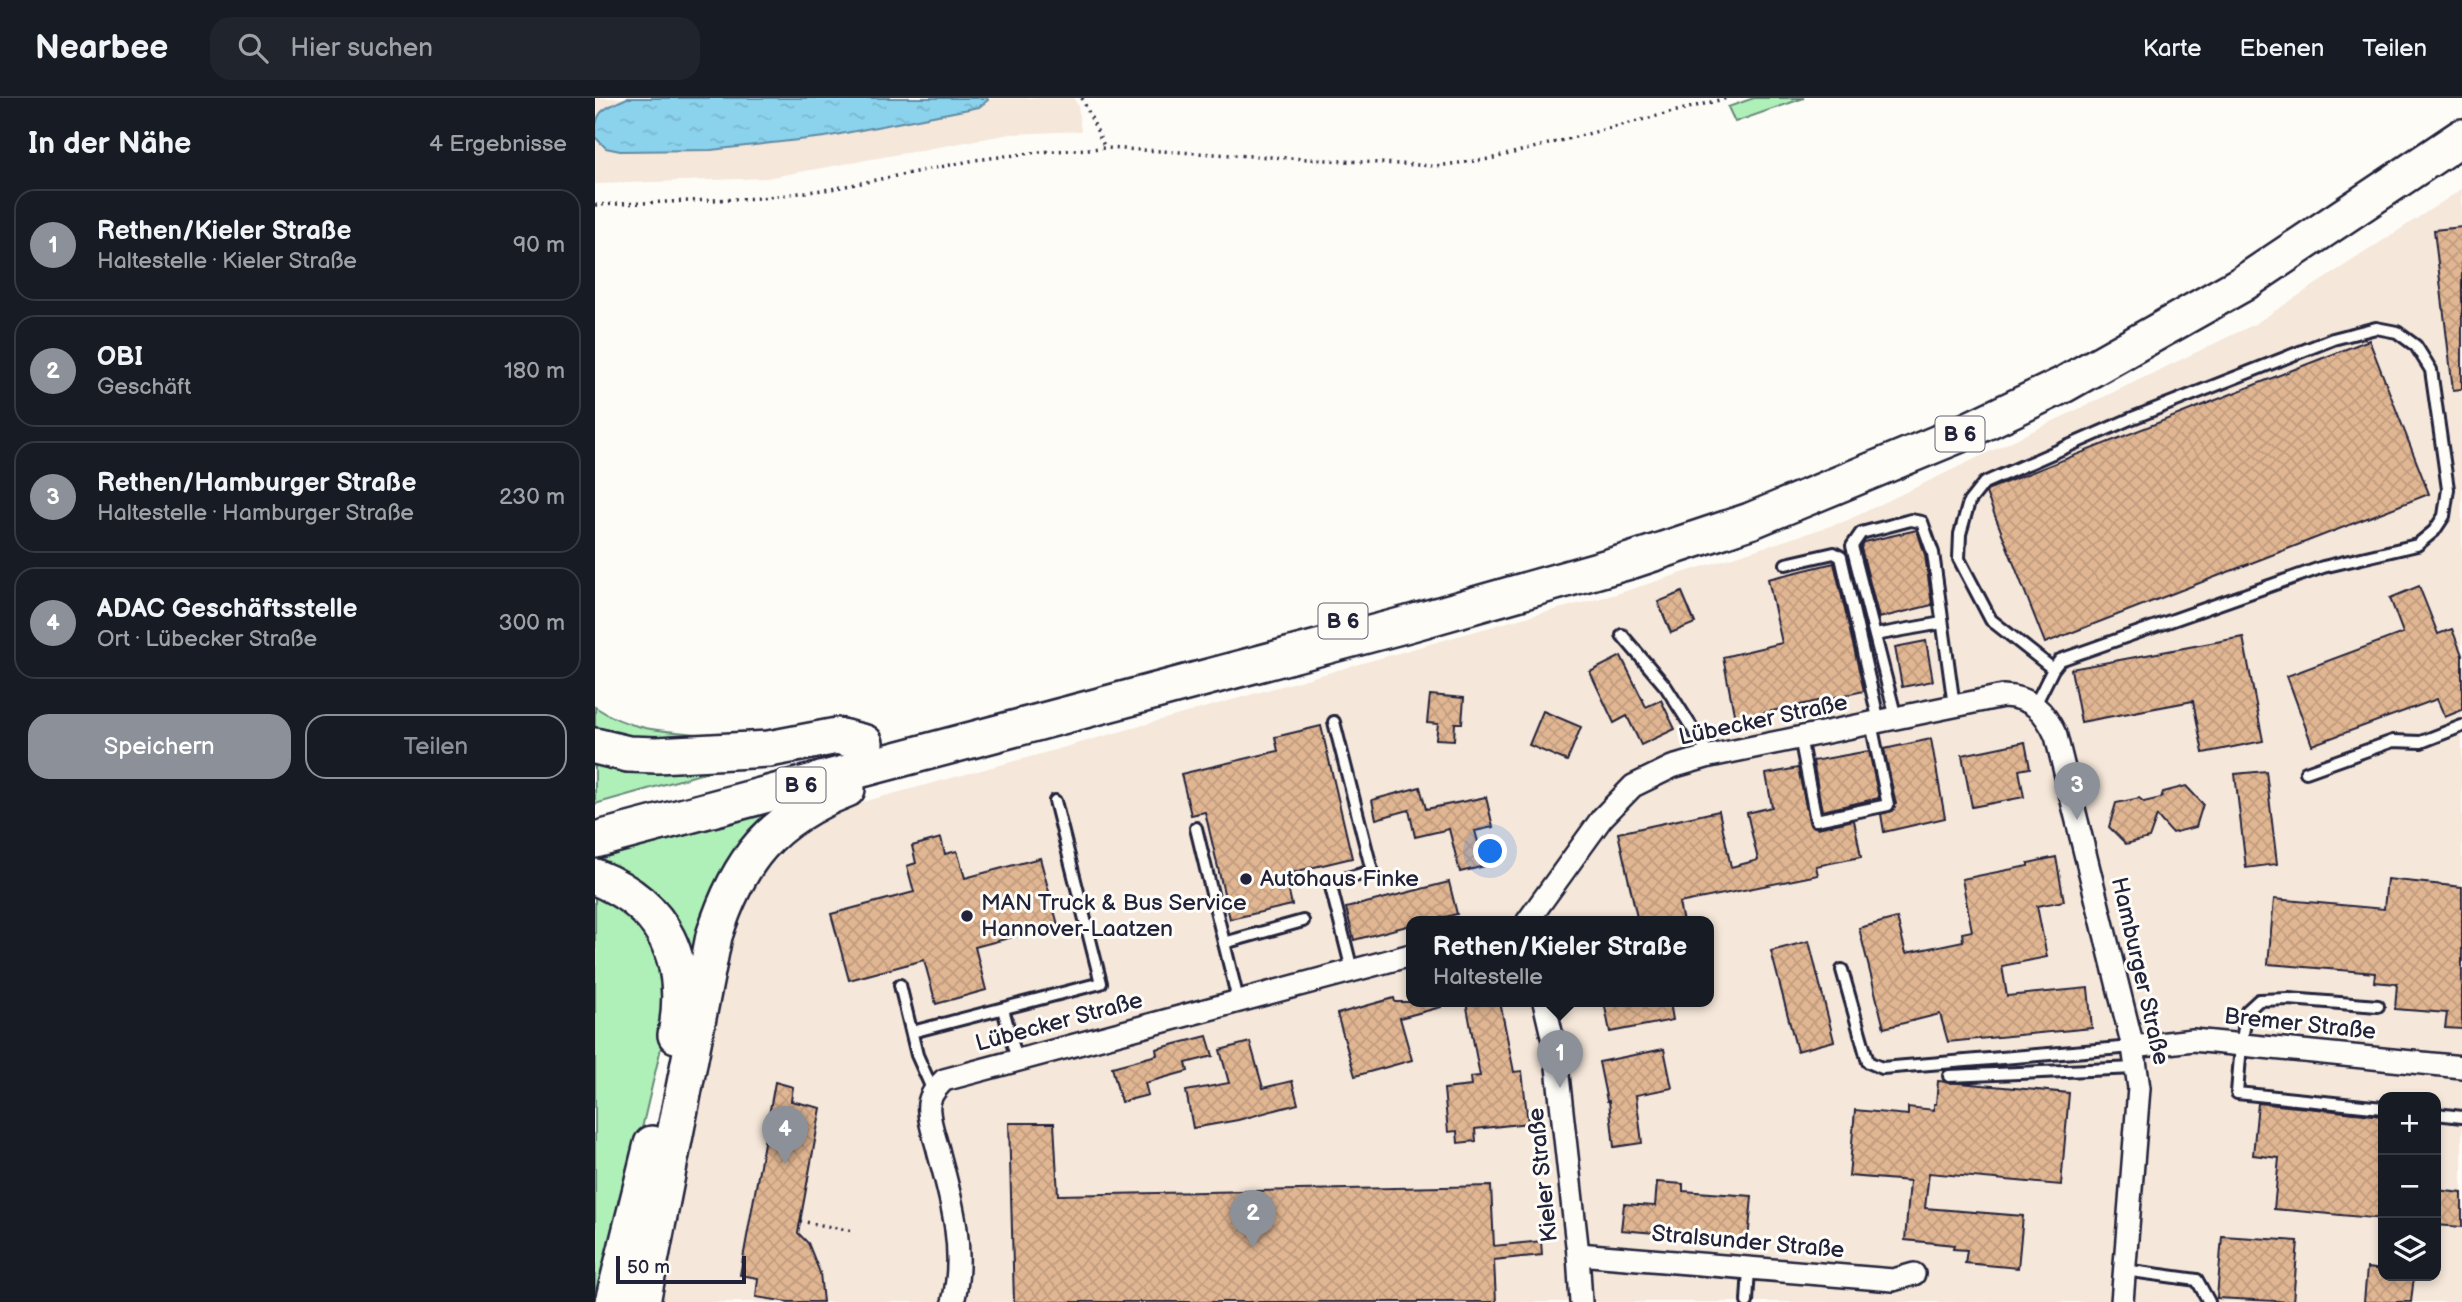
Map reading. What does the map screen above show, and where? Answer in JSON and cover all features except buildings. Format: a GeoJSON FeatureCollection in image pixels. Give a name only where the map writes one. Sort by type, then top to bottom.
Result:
{"type":"FeatureCollection","features":[{"type":"Feature","properties":{"kind":"highway","name":"B 6"},"geometry":{"type":"LineString","coordinates":[[595,816],[865,743],[1422,601],[1715,511],[1867,455],[1950,419],[2159,312],[2338,198],[2462,114]]}},
{"type":"Feature","properties":{"kind":"highway","name":"B 6"},"geometry":{"type":"LineString","coordinates":[[595,840],[1408,624],[1633,560],[1750,521],[1862,477],[2063,385],[2242,284],[2462,137]]}},
{"type":"Feature","properties":{"kind":"highway"},"geometry":{"type":"LineString","coordinates":[[642,1302],[714,936],[725,900],[739,873],[772,833],[814,802],[857,785],[975,752],[1007,731]]}},
{"type":"Feature","properties":{"kind":"highway"},"geometry":{"type":"LineString","coordinates":[[595,746],[628,754],[657,755],[769,749],[837,736],[865,743]]}},
{"type":"Feature","properties":{"kind":"highway"},"geometry":{"type":"LineString","coordinates":[[595,877],[633,896],[654,915],[668,940],[678,969],[677,1029],[662,1105],[613,1302]]}},
{"type":"Feature","properties":{"kind":"street","name":"Lübecker Straße"},"geometry":{"type":"LineString","coordinates":[[1531,916],[1602,818],[1633,786],[1672,767],[1710,756],[2003,696],[2018,697],[2035,705]]}},
{"type":"Feature","properties":{"kind":"street","name":"Hamburger Straße"},"geometry":{"type":"LineString","coordinates":[[2035,705],[2048,717],[2056,736],[2135,1057],[2139,1088],[2122,1302]]}},
{"type":"Feature","properties":{"kind":"street","name":"Lübecker Straße"},"geometry":{"type":"LineString","coordinates":[[933,1091],[944,1080],[1406,956]]}},
{"type":"Feature","properties":{"kind":"street","name":"Kieler Straße"},"geometry":{"type":"LineString","coordinates":[[1545,1007],[1555,1049],[1581,1302]]}},
{"type":"Feature","properties":{"kind":"street","name":"Bremer Straße"},"geometry":{"type":"LineString","coordinates":[[2135,1057],[2193,1040],[2462,1067]]}},
{"type":"Feature","properties":{"kind":"street"},"geometry":{"type":"LineString","coordinates":[[933,1091],[928,1110],[954,1212],[957,1287],[953,1302]]}},
{"type":"Feature","properties":{"kind":"street","name":"Stralsunder Straße"},"geometry":{"type":"LineString","coordinates":[[1578,1254],[1893,1280],[1914,1274]]}},
{"type":"Feature","properties":{"kind":"lane"},"geometry":{"type":"LineString","coordinates":[[2035,705],[2060,660],[2323,567],[2417,545],[2434,531],[2444,516],[2448,489],[2431,370],[2416,346],[2397,332],[2376,328],[2333,339],[2130,419],[1984,483],[1969,502],[1960,534],[1959,559],[1991,620],[2053,669]]}},
{"type":"Feature","properties":{"kind":"lane"},"geometry":{"type":"LineString","coordinates":[[1800,737],[1816,820],[1888,805],[1875,635],[1852,546],[1861,533],[1911,520],[1922,522],[1933,553],[1954,706]]}},
{"type":"Feature","properties":{"kind":"lane"},"geometry":{"type":"LineString","coordinates":[[1787,565],[1834,553],[1841,557],[1882,721]]}},
{"type":"Feature","properties":{"kind":"lane"},"geometry":{"type":"LineString","coordinates":[[1875,635],[1942,623]]}},
{"type":"Feature","properties":{"kind":"lane"},"geometry":{"type":"LineString","coordinates":[[1622,635],[1666,687],[1710,756]]}},
{"type":"Feature","properties":{"kind":"lane"},"geometry":{"type":"LineString","coordinates":[[1334,722],[1372,871],[1330,883],[1352,970]]}},
{"type":"Feature","properties":{"kind":"lane"},"geometry":{"type":"LineString","coordinates":[[2306,772],[2393,741],[2421,742],[2462,726]]}},
{"type":"Feature","properties":{"kind":"lane"},"geometry":{"type":"LineString","coordinates":[[912,1032],[1101,983],[1055,801]]}},
{"type":"Feature","properties":{"kind":"lane"},"geometry":{"type":"LineString","coordinates":[[1196,828],[1238,1000]]}},
{"type":"Feature","properties":{"kind":"lane"},"geometry":{"type":"LineString","coordinates":[[1224,943],[1303,921]]}},
{"type":"Feature","properties":{"kind":"lane"},"geometry":{"type":"LineString","coordinates":[[1842,970],[1868,1062],[1882,1068],[2135,1057]]}},
{"type":"Feature","properties":{"kind":"lane"},"geometry":{"type":"LineString","coordinates":[[900,985],[917,1055],[933,1091]]}},
{"type":"Feature","properties":{"kind":"lane"},"geometry":{"type":"LineString","coordinates":[[2378,1006],[2289,999],[2259,1000],[2247,1011],[2237,1093],[2378,1107]]}},
{"type":"Feature","properties":{"kind":"lane"},"geometry":{"type":"LineString","coordinates":[[1003,1009],[1017,1060]]}},
{"type":"Feature","properties":{"kind":"lane"},"geometry":{"type":"LineString","coordinates":[[1949,1076],[2135,1057]]}},
{"type":"Feature","properties":{"kind":"lane"},"geometry":{"type":"LineString","coordinates":[[2441,1115],[2462,1117]]}},
{"type":"Feature","properties":{"kind":"lane"},"geometry":{"type":"LineString","coordinates":[[1747,1302],[1749,1268]]}},
{"type":"Feature","properties":{"kind":"lane"},"geometry":{"type":"LineString","coordinates":[[2124,1270],[2197,1280],[2209,1302]]}},
{"type":"Feature","properties":{"kind":"path"},"geometry":{"type":"LineString","coordinates":[[1082,98],[1105,148]]}},
{"type":"Feature","properties":{"kind":"path"},"geometry":{"type":"LineString","coordinates":[[595,205],[760,198],[831,190],[975,160],[1105,148],[1436,166],[1490,159],[1727,98]]}},
{"type":"Feature","properties":{"kind":"path"},"geometry":{"type":"LineString","coordinates":[[800,1220],[853,1231]]}},
{"type":"Feature","properties":{"kind":"shaded area"},"geometry":{"type":"Polygon","coordinates":[[[595,98],[1074,98],[1078,106],[1081,131],[1010,134],[766,178],[595,184],[595,98]]]}},
{"type":"Feature","properties":{"kind":"shaded area"},"geometry":{"type":"Polygon","coordinates":[[[2462,189],[2462,1302],[646,1302],[743,896],[818,814],[1613,595],[1846,521],[2255,324],[2462,189]]]}},
{"type":"Feature","properties":{"kind":"green space"},"geometry":{"type":"Polygon","coordinates":[[[1754,98],[1804,98],[1735,122],[1728,107],[1754,98]]]}},
{"type":"Feature","properties":{"kind":"green space"},"geometry":{"type":"Polygon","coordinates":[[[595,707],[636,726],[709,735],[639,743],[595,737],[595,707]]]}},
{"type":"Feature","properties":{"kind":"green space"},"geometry":{"type":"Polygon","coordinates":[[[595,756],[729,766],[595,804],[595,756]]]}},
{"type":"Feature","properties":{"kind":"green space"},"geometry":{"type":"Polygon","coordinates":[[[796,805],[685,967],[595,860],[796,805]]]}},
{"type":"Feature","properties":{"kind":"green space"},"geometry":{"type":"Polygon","coordinates":[[[595,885],[647,919],[672,1001],[601,1302],[595,1302],[595,885]]]}},
{"type":"Feature","properties":{"kind":"water"},"geometry":{"type":"Polygon","coordinates":[[[627,98],[988,100],[979,107],[825,137],[711,150],[620,151],[606,148],[595,137],[599,115],[627,98]]]}},
{"type":"Feature","properties":{"kind":"place","name":"Rethen/Hamburger Straße"},"geometry":{"type":"Point","coordinates":[2077,820]}},
{"type":"Feature","properties":{"kind":"place","name":"Autohaus Finke"},"geometry":{"type":"Point","coordinates":[1246,879]}},
{"type":"Feature","properties":{"kind":"place","name":"MAN Truck & Bus Service Hannover-Laatzen"},"geometry":{"type":"Point","coordinates":[967,916]}},
{"type":"Feature","properties":{"kind":"place","name":"Rethen/Kieler Straße"},"geometry":{"type":"Point","coordinates":[1560,1088]}},
{"type":"Feature","properties":{"kind":"place","name":"ADAC Geschäftsstelle"},"geometry":{"type":"Point","coordinates":[785,1164]}},
{"type":"Feature","properties":{"kind":"place","name":"OBI"},"geometry":{"type":"Point","coordinates":[1253,1248]}}]}
